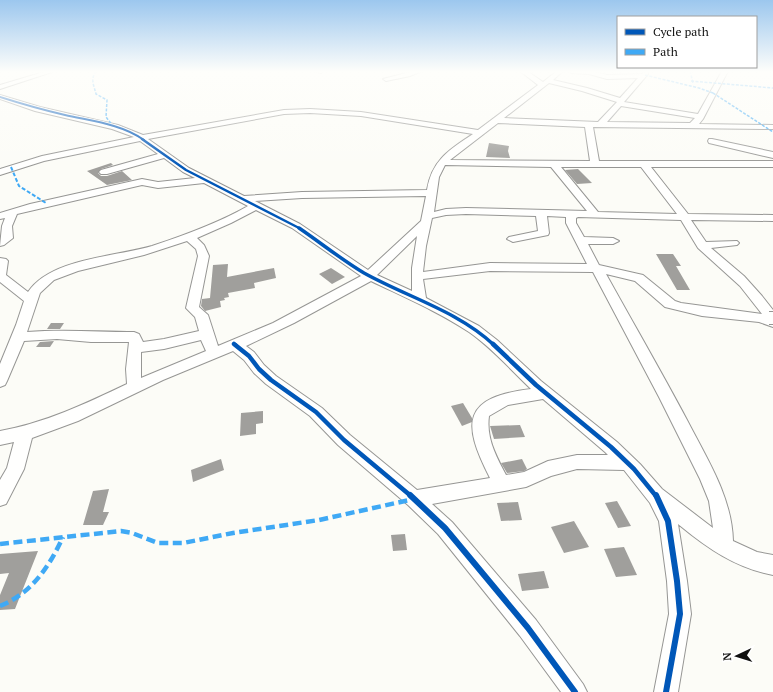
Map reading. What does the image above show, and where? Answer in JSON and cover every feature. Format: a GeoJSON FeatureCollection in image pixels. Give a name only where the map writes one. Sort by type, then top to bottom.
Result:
{"type":"FeatureCollection","features":[{"type":"Feature","properties":{"kind":"street"},"geometry":{"type":"LineString","coordinates":[[20,103],[115,127],[141,138],[186,170],[296,226],[370,276],[420,299],[474,329],[492,343],[546,393],[628,462],[657,497],[668,521],[678,581],[680,614],[666,692]]}},
{"type":"Feature","properties":{"kind":"street"},"geometry":{"type":"LineString","coordinates":[[420,299],[417,290],[417,276],[420,244],[437,171],[442,162],[454,151],[517,103]]}},
{"type":"Feature","properties":{"kind":"street"},"geometry":{"type":"LineString","coordinates":[[600,125],[621,103]]}},
{"type":"Feature","properties":{"kind":"street"},"geometry":{"type":"LineString","coordinates":[[622,103],[696,123],[726,155],[740,164]]}},
{"type":"Feature","properties":{"kind":"street"},"geometry":{"type":"LineString","coordinates":[[696,123],[707,103]]}},
{"type":"Feature","properties":{"kind":"street"},"geometry":{"type":"LineString","coordinates":[[0,172],[42,159],[141,138],[284,112],[310,111],[361,114],[478,132]]}},
{"type":"Feature","properties":{"kind":"street"},"geometry":{"type":"LineString","coordinates":[[494,120],[589,125],[696,123],[773,127]]}},
{"type":"Feature","properties":{"kind":"street"},"geometry":{"type":"LineString","coordinates":[[589,125],[595,164]]}},
{"type":"Feature","properties":{"kind":"street"},"geometry":{"type":"LineString","coordinates":[[712,141],[773,155]]}},
{"type":"Feature","properties":{"kind":"street"},"geometry":{"type":"LineString","coordinates":[[104,172],[165,155]]}},
{"type":"Feature","properties":{"kind":"street"},"geometry":{"type":"LineString","coordinates":[[442,162],[554,164],[773,164]]}},
{"type":"Feature","properties":{"kind":"street"},"geometry":{"type":"LineString","coordinates":[[554,164],[595,214]]}},
{"type":"Feature","properties":{"kind":"street"},"geometry":{"type":"LineString","coordinates":[[644,164],[672,197],[702,246],[716,260],[741,280],[759,300],[772,320]]}},
{"type":"Feature","properties":{"kind":"street"},"geometry":{"type":"LineString","coordinates":[[0,216],[46,203],[108,191],[142,182],[158,185],[204,180]]}},
{"type":"Feature","properties":{"kind":"street"},"geometry":{"type":"LineString","coordinates":[[241,199],[302,195],[430,198],[440,208],[453,212],[595,214],[684,218],[773,218]]}},
{"type":"Feature","properties":{"kind":"street"},"geometry":{"type":"LineString","coordinates":[[0,381],[18,337],[30,300],[42,284],[55,275],[139,253],[188,237],[233,220],[255,206]]}},
{"type":"Feature","properties":{"kind":"street"},"geometry":{"type":"LineString","coordinates":[[0,243],[8,236],[7,226],[13,212]]}},
{"type":"Feature","properties":{"kind":"street"},"geometry":{"type":"LineString","coordinates":[[0,438],[51,425],[99,405],[135,387],[278,326],[370,276],[426,220],[453,212]]}},
{"type":"Feature","properties":{"kind":"street"},"geometry":{"type":"LineString","coordinates":[[513,238],[544,233],[541,213]]}},
{"type":"Feature","properties":{"kind":"street"},"geometry":{"type":"LineString","coordinates":[[576,214],[571,217],[571,223],[668,397],[708,478],[718,501],[723,528],[723,545]]}},
{"type":"Feature","properties":{"kind":"street"},"geometry":{"type":"LineString","coordinates":[[188,237],[199,244],[203,252],[203,258],[196,281],[195,300],[192,308],[201,315],[214,353]]}},
{"type":"Feature","properties":{"kind":"street"},"geometry":{"type":"LineString","coordinates":[[580,240],[613,240]]}},
{"type":"Feature","properties":{"kind":"street"},"geometry":{"type":"LineString","coordinates":[[702,246],[733,242]]}},
{"type":"Feature","properties":{"kind":"street"},"geometry":{"type":"LineString","coordinates":[[0,262],[2,261],[0,275],[30,300]]}},
{"type":"Feature","properties":{"kind":"street"},"geometry":{"type":"LineString","coordinates":[[417,276],[483,267],[596,268],[639,278],[670,304],[676,306],[772,320]]}},
{"type":"Feature","properties":{"kind":"street"},"geometry":{"type":"LineString","coordinates":[[18,337],[57,334],[91,337],[131,337],[136,340],[132,376],[135,387]]}},
{"type":"Feature","properties":{"kind":"street"},"geometry":{"type":"LineString","coordinates":[[134,348],[164,344],[207,334]]}},
{"type":"Feature","properties":{"kind":"street"},"geometry":{"type":"LineString","coordinates":[[234,344],[249,356],[259,369],[271,380],[301,400],[344,440],[414,499],[445,528],[528,628],[575,692]]}},
{"type":"Feature","properties":{"kind":"street"},"geometry":{"type":"LineString","coordinates":[[502,484],[484,448],[480,433],[482,413],[498,401],[546,393]]}},
{"type":"Feature","properties":{"kind":"street"},"geometry":{"type":"LineString","coordinates":[[0,498],[15,469],[25,432]]}},
{"type":"Feature","properties":{"kind":"street"},"geometry":{"type":"LineString","coordinates":[[414,499],[526,479],[548,469],[577,462],[628,462]]}},
{"type":"Feature","properties":{"kind":"street"},"geometry":{"type":"LineString","coordinates":[[653,492],[703,532],[743,558],[763,564],[773,565]]}},
{"type":"Feature","properties":{"kind":"building"},"geometry":{"type":"Polygon","coordinates":[[[489,143],[509,146],[508,151],[510,158],[486,157],[489,143]]]}},
{"type":"Feature","properties":{"kind":"building"},"geometry":{"type":"Polygon","coordinates":[[[111,163],[113,165],[101,169],[98,173],[101,176],[107,176],[122,171],[132,180],[107,185],[87,171],[111,163]]]}},
{"type":"Feature","properties":{"kind":"building"},"geometry":{"type":"Polygon","coordinates":[[[578,169],[592,183],[577,184],[565,170],[578,169]]]}},
{"type":"Feature","properties":{"kind":"building"},"geometry":{"type":"Polygon","coordinates":[[[656,254],[673,254],[681,266],[676,266],[690,290],[677,290],[656,254]]]}},
{"type":"Feature","properties":{"kind":"building"},"geometry":{"type":"Polygon","coordinates":[[[228,264],[227,277],[274,268],[276,278],[254,283],[255,288],[228,293],[229,297],[220,301],[221,307],[205,311],[201,306],[202,299],[210,298],[213,265],[228,264]]]}},
{"type":"Feature","properties":{"kind":"building"},"geometry":{"type":"Polygon","coordinates":[[[331,268],[345,277],[332,284],[319,274],[331,268]]]}},
{"type":"Feature","properties":{"kind":"building"},"geometry":{"type":"Polygon","coordinates":[[[51,323],[64,323],[60,329],[47,329],[51,323]]]}},
{"type":"Feature","properties":{"kind":"building"},"geometry":{"type":"Polygon","coordinates":[[[54,341],[50,347],[36,347],[40,342],[54,341]]]}},
{"type":"Feature","properties":{"kind":"building"},"geometry":{"type":"Polygon","coordinates":[[[463,403],[472,418],[472,422],[462,426],[451,406],[463,403]]]}},
{"type":"Feature","properties":{"kind":"building"},"geometry":{"type":"Polygon","coordinates":[[[263,411],[263,423],[256,424],[256,434],[240,436],[241,413],[263,411]]]}},
{"type":"Feature","properties":{"kind":"building"},"geometry":{"type":"Polygon","coordinates":[[[520,425],[525,437],[494,439],[490,426],[520,425]]]}},
{"type":"Feature","properties":{"kind":"building"},"geometry":{"type":"Polygon","coordinates":[[[221,459],[224,470],[193,482],[191,470],[221,459]]]}},
{"type":"Feature","properties":{"kind":"building"},"geometry":{"type":"Polygon","coordinates":[[[522,459],[527,469],[524,471],[507,473],[501,463],[522,459]]]}},
{"type":"Feature","properties":{"kind":"building"},"geometry":{"type":"Polygon","coordinates":[[[109,489],[103,512],[109,512],[103,525],[83,525],[93,491],[109,489]]]}},
{"type":"Feature","properties":{"kind":"building"},"geometry":{"type":"Polygon","coordinates":[[[617,501],[631,526],[618,528],[605,503],[617,501]]]}},
{"type":"Feature","properties":{"kind":"building"},"geometry":{"type":"Polygon","coordinates":[[[518,502],[522,520],[501,521],[497,503],[518,502]]]}},
{"type":"Feature","properties":{"kind":"building"},"geometry":{"type":"Polygon","coordinates":[[[574,521],[589,547],[564,553],[551,527],[574,521]]]}},
{"type":"Feature","properties":{"kind":"building"},"geometry":{"type":"Polygon","coordinates":[[[405,534],[407,550],[393,551],[391,535],[405,534]]]}},
{"type":"Feature","properties":{"kind":"building"},"geometry":{"type":"Polygon","coordinates":[[[624,547],[637,575],[616,577],[604,549],[624,547]]]}},
{"type":"Feature","properties":{"kind":"building"},"geometry":{"type":"Polygon","coordinates":[[[38,551],[15,609],[0,610],[0,595],[9,573],[0,574],[0,554],[38,551]]]}},
{"type":"Feature","properties":{"kind":"building"},"geometry":{"type":"Polygon","coordinates":[[[544,571],[549,588],[522,591],[518,574],[544,571]]]}},
{"type":"Feature","properties":{"kind":"marked path"},"geometry":{"type":"LineString","coordinates":[[107,103],[106,117],[113,126]]}},
{"type":"Feature","properties":{"kind":"marked path"},"geometry":{"type":"LineString","coordinates":[[731,103],[757,123],[773,132]]}},
{"type":"Feature","properties":{"kind":"marked path"},"geometry":{"type":"LineString","coordinates":[[11,167],[19,186],[46,203]]}},
{"type":"Feature","properties":{"kind":"marked path"},"geometry":{"type":"LineString","coordinates":[[0,544],[121,531],[132,533],[158,543],[183,543],[233,533],[319,520],[414,499]]}},
{"type":"Feature","properties":{"kind":"marked path"},"geometry":{"type":"LineString","coordinates":[[0,606],[11,602],[31,588],[46,569],[63,537]]}},
{"type":"Feature","properties":{"kind":"cycle path"},"geometry":{"type":"LineString","coordinates":[[20,103],[115,127],[137,135],[186,170],[296,226],[364,273],[427,303],[474,329],[492,343],[536,385],[611,447],[634,469],[657,497],[668,521],[677,581],[680,614],[666,692]]}},
{"type":"Feature","properties":{"kind":"cycle path"},"geometry":{"type":"LineString","coordinates":[[234,344],[249,356],[259,369],[271,380],[316,412],[344,440],[414,499],[445,528],[528,628],[575,692]]}}]}
